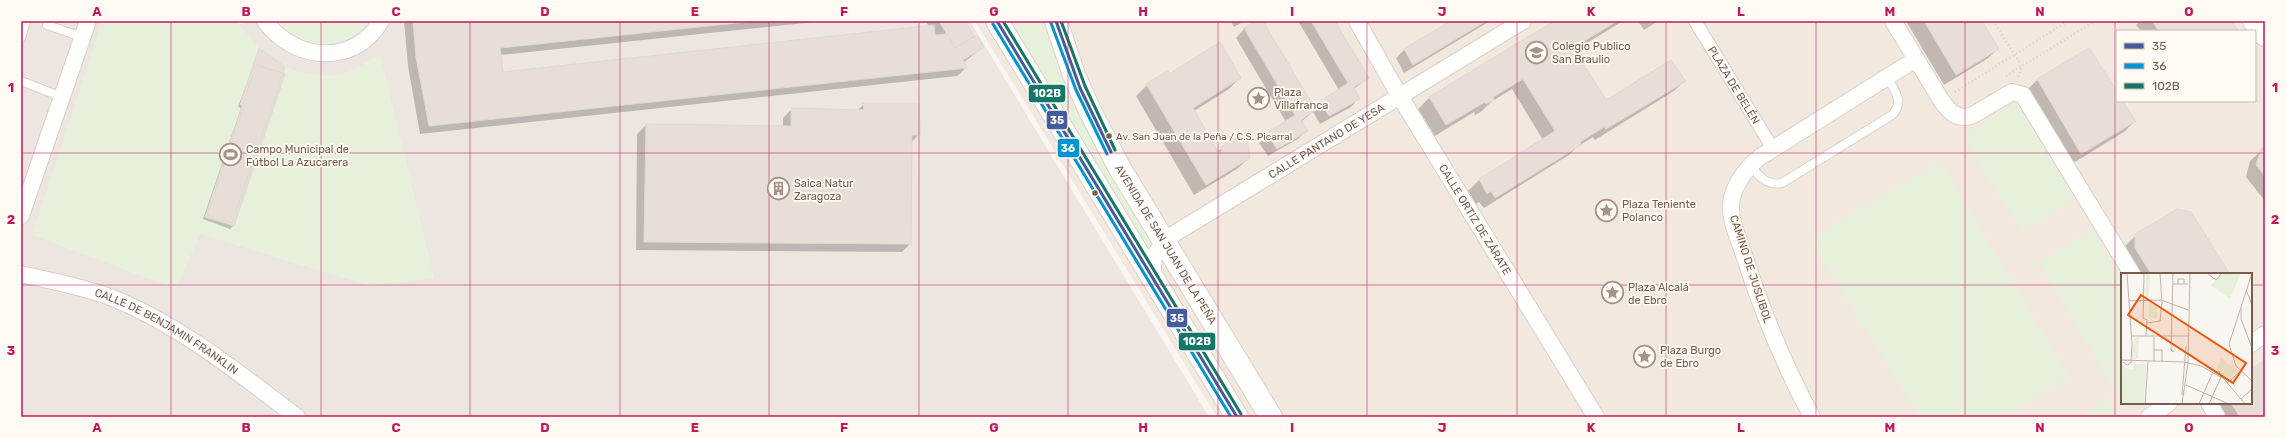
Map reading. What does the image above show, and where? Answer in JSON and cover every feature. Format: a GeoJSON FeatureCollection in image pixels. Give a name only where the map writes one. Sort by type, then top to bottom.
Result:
{"type":"FeatureCollection","features":[{"type":"Feature","properties":{"kind":"main road"},"geometry":{"type":"LineString","coordinates":[[997,21],[1237,417]]}},
{"type":"Feature","properties":{"kind":"main road","name":"AVENIDA DE SAN JUAN DE LA PEÑA"},"geometry":{"type":"LineString","coordinates":[[1056,21],[1074,75],[1090,111],[1119,167],[1271,417]]}},
{"type":"Feature","properties":{"kind":"main road"},"geometry":{"type":"LineString","coordinates":[[2254,21],[2265,35]]}},
{"type":"Feature","properties":{"kind":"street"},"geometry":{"type":"LineString","coordinates":[[21,216],[88,21]]}},
{"type":"Feature","properties":{"kind":"street"},"geometry":{"type":"LineString","coordinates":[[265,21],[273,32],[290,45],[306,51],[323,53],[335,53],[357,44],[374,31],[381,21]]}},
{"type":"Feature","properties":{"kind":"street","name":"CALLE ORTIZ DE ZÁRATE"},"geometry":{"type":"LineString","coordinates":[[1357,21],[1399,95],[1596,417]]}},
{"type":"Feature","properties":{"kind":"street","name":"CALLE PANTANO DE YESA"},"geometry":{"type":"LineString","coordinates":[[1152,276],[1154,257],[1164,240],[1522,21]]}},
{"type":"Feature","properties":{"kind":"street","name":"PLAZA DE BELÉN"},"geometry":{"type":"LineString","coordinates":[[1695,21],[1773,149]]}},
{"type":"Feature","properties":{"kind":"street"},"geometry":{"type":"LineString","coordinates":[[1893,21],[1941,100],[1950,111],[1956,115],[1968,117],[2015,91],[2026,98],[2131,273]]}},
{"type":"Feature","properties":{"kind":"street","name":"CAMINO DE JUSLIBOL"},"geometry":{"type":"LineString","coordinates":[[1812,417],[1799,394],[1761,306],[1734,224],[1731,204],[1735,191],[1751,165],[1773,149],[1916,59]]}},
{"type":"Feature","properties":{"kind":"street","name":"CALLE DE BENJAMIN FRANKLIN"},"geometry":{"type":"LineString","coordinates":[[21,274],[120,300],[180,332],[297,417]]}},
{"type":"Feature","properties":{"kind":"street"},"geometry":{"type":"LineString","coordinates":[[2252,343],[2265,334]]}},
{"type":"Feature","properties":{"kind":"street"},"geometry":{"type":"LineString","coordinates":[[2149,417],[2167,404]]}},
{"type":"Feature","properties":{"kind":"street"},"geometry":{"type":"LineString","coordinates":[[2210,404],[2217,417]]}},
{"type":"Feature","properties":{"kind":"lane"},"geometry":{"type":"LineString","coordinates":[[21,38],[26,21]]}},
{"type":"Feature","properties":{"kind":"lane"},"geometry":{"type":"LineString","coordinates":[[47,25],[82,37]]}},
{"type":"Feature","properties":{"kind":"lane"},"geometry":{"type":"LineString","coordinates":[[1751,165],[1764,180],[1771,184],[1782,183],[1892,114],[1898,108],[1899,98],[1887,77]]}},
{"type":"Feature","properties":{"kind":"lane"},"geometry":{"type":"LineString","coordinates":[[21,81],[62,97]]}},
{"type":"Feature","properties":{"kind":"path"},"geometry":{"type":"LineString","coordinates":[[1993,21],[2022,66],[2015,91]]}},
{"type":"Feature","properties":{"kind":"path"},"geometry":{"type":"LineString","coordinates":[[1941,100],[2068,21]]}},
{"type":"Feature","properties":{"kind":"path"},"geometry":{"type":"LineString","coordinates":[[2002,78],[2095,21]]}},
{"type":"Feature","properties":{"kind":"shaded area"},"geometry":{"type":"Polygon","coordinates":[[[21,21],[194,21],[239,24],[264,21],[970,21],[1209,417],[21,417],[21,21]]]}},
{"type":"Feature","properties":{"kind":"shaded area"},"geometry":{"type":"Polygon","coordinates":[[[975,21],[2265,21],[2265,417],[1217,417],[975,21]]]}},
{"type":"Feature","properties":{"kind":"green space","name":"Campo Municipal de Fútbol La Azucarera"},"geometry":{"type":"Polygon","coordinates":[[[102,21],[237,21],[262,50],[281,64],[305,73],[318,75],[332,76],[345,73],[380,54],[434,278],[370,286],[200,234],[176,289],[32,235],[102,21]]]}},
{"type":"Feature","properties":{"kind":"green space"},"geometry":{"type":"Polygon","coordinates":[[[276,21],[370,21],[359,32],[347,39],[335,44],[323,45],[298,39],[276,21]]]}},
{"type":"Feature","properties":{"kind":"green space"},"geometry":{"type":"Polygon","coordinates":[[[1004,21],[1047,21],[1153,239],[1142,253],[1004,21]]]}},
{"type":"Feature","properties":{"kind":"green space"},"geometry":{"type":"Polygon","coordinates":[[[2016,103],[2075,199],[2022,232],[1963,136],[2016,103]]]}},
{"type":"Feature","properties":{"kind":"green space"},"geometry":{"type":"Polygon","coordinates":[[[1940,162],[2069,376],[2002,417],[1920,417],[1810,239],[1940,162]]]}},
{"type":"Feature","properties":{"kind":"green space"},"geometry":{"type":"Polygon","coordinates":[[[2092,230],[2121,277],[2121,400],[2039,263],[2092,230]]]}},
{"type":"Feature","properties":{"kind":"green space"},"geometry":{"type":"Polygon","coordinates":[[[2108,397],[2120,416],[2080,417],[2108,397]]]}},
{"type":"Feature","properties":{"kind":"building"},"geometry":{"type":"Polygon","coordinates":[[[413,21],[755,21],[500,48],[503,72],[934,25],[935,35],[947,34],[955,48],[977,35],[984,47],[963,60],[967,68],[429,126],[416,57],[413,21]]]}},
{"type":"Feature","properties":{"kind":"building"},"geometry":{"type":"Polygon","coordinates":[[[939,21],[965,21],[974,36],[955,48],[939,21]]]}},
{"type":"Feature","properties":{"kind":"building"},"geometry":{"type":"Polygon","coordinates":[[[1257,21],[1263,21],[1316,110],[1301,119],[1308,131],[1277,149],[1267,133],[1295,115],[1244,28],[1257,21]]]}},
{"type":"Feature","properties":{"kind":"building"},"geometry":{"type":"Polygon","coordinates":[[[1311,21],[1335,21],[1369,78],[1354,87],[1360,99],[1329,116],[1320,101],[1348,83],[1311,21]]]}},
{"type":"Feature","properties":{"kind":"building"},"geometry":{"type":"Polygon","coordinates":[[[1450,21],[1486,21],[1413,65],[1404,49],[1450,21]]]}},
{"type":"Feature","properties":{"kind":"building"},"geometry":{"type":"Polygon","coordinates":[[[1554,21],[1617,21],[1573,48],[1606,100],[1671,60],[1686,81],[1606,129],[1604,127],[1580,142],[1581,145],[1495,198],[1491,191],[1487,194],[1479,179],[1555,131],[1523,79],[1493,97],[1494,100],[1486,104],[1485,102],[1446,125],[1429,97],[1554,21]]]}},
{"type":"Feature","properties":{"kind":"building"},"geometry":{"type":"Polygon","coordinates":[[[1924,21],[1982,21],[1999,49],[1956,75],[1924,21]]]}},
{"type":"Feature","properties":{"kind":"building"},"geometry":{"type":"Polygon","coordinates":[[[2152,21],[2231,21],[2238,30],[2158,30],[2152,21]]]}},
{"type":"Feature","properties":{"kind":"building"},"geometry":{"type":"Polygon","coordinates":[[[1220,42],[1241,78],[1193,108],[1219,153],[1222,151],[1221,147],[1246,132],[1250,158],[1206,185],[1146,84],[1168,70],[1169,74],[1220,42]]]}},
{"type":"Feature","properties":{"kind":"building"},"geometry":{"type":"Polygon","coordinates":[[[259,48],[285,67],[232,223],[207,215],[244,106],[240,105],[259,48]]]}},
{"type":"Feature","properties":{"kind":"building"},"geometry":{"type":"Polygon","coordinates":[[[2089,48],[2116,89],[2116,102],[2124,102],[2136,121],[2081,154],[2037,79],[2089,48]]]}},
{"type":"Feature","properties":{"kind":"building"},"geometry":{"type":"Polygon","coordinates":[[[256,65],[285,74],[234,226],[205,217],[256,65]]]}},
{"type":"Feature","properties":{"kind":"building","name":"Saica Natur Zaragoza"},"geometry":{"type":"Polygon","coordinates":[[[863,103],[919,103],[920,135],[912,135],[911,244],[644,242],[646,124],[791,126],[791,108],[864,110],[863,103]]]}},
{"type":"Feature","properties":{"kind":"building"},"geometry":{"type":"Polygon","coordinates":[[[2265,146],[2265,176],[2256,165],[2261,149],[2265,146]]]}},
{"type":"Feature","properties":{"kind":"building"},"geometry":{"type":"Polygon","coordinates":[[[2177,209],[2191,212],[2229,273],[2150,273],[2135,248],[2135,234],[2177,209]]]}},
{"type":"Feature","properties":{"kind":"building"},"geometry":{"type":"Polygon","coordinates":[[[2265,360],[2265,417],[2240,417],[2232,404],[2252,404],[2252,368],[2265,360]]]}},
{"type":"Feature","properties":{"kind":"transit line","name":"35"},"geometry":{"type":"LineString","coordinates":[[997,21],[1237,417]]}},
{"type":"Feature","properties":{"kind":"transit line","name":"102B"},"geometry":{"type":"LineString","coordinates":[[1003,21],[1241,414]]}},
{"type":"Feature","properties":{"kind":"transit line","name":"35"},"geometry":{"type":"LineString","coordinates":[[1056,21],[1080,88],[1111,152]]}},
{"type":"Feature","properties":{"kind":"transit line","name":"102B"},"geometry":{"type":"LineString","coordinates":[[1061,21],[1085,86],[1115,150]]}},
{"type":"Feature","properties":{"kind":"transit line","name":"36"},"geometry":{"type":"LineString","coordinates":[[1051,23],[1076,90],[1107,154]]}},
{"type":"Feature","properties":{"kind":"transit line","name":"36"},"geometry":{"type":"LineString","coordinates":[[993,24],[1231,417]]}},
{"type":"Feature","properties":{"kind":"place","name":"Colegio Publico San Braulio"},"geometry":{"type":"Point","coordinates":[1536,52]}},
{"type":"Feature","properties":{"kind":"place","name":"Plaza Villafranca"},"geometry":{"type":"Point","coordinates":[1258,98]}},
{"type":"Feature","properties":{"kind":"place","name":"Av. San Juan de la Peña / C.S. Picarral"},"geometry":{"type":"Point","coordinates":[1109,136]}},
{"type":"Feature","properties":{"kind":"place","name":"Campo Municipal de Fútbol La Azucarera"},"geometry":{"type":"Point","coordinates":[231,155]}},
{"type":"Feature","properties":{"kind":"place","name":"Saica Natur Zaragoza"},"geometry":{"type":"Point","coordinates":[778,189]}},
{"type":"Feature","properties":{"kind":"place","name":"Plaza Teniente Polanco"},"geometry":{"type":"Point","coordinates":[1607,210]}},
{"type":"Feature","properties":{"kind":"place","name":"Plaza Alcalá de Ebro"},"geometry":{"type":"Point","coordinates":[1612,293]}},
{"type":"Feature","properties":{"kind":"place","name":"Plaza Burgo de Ebro"},"geometry":{"type":"Point","coordinates":[1645,356]}}]}
